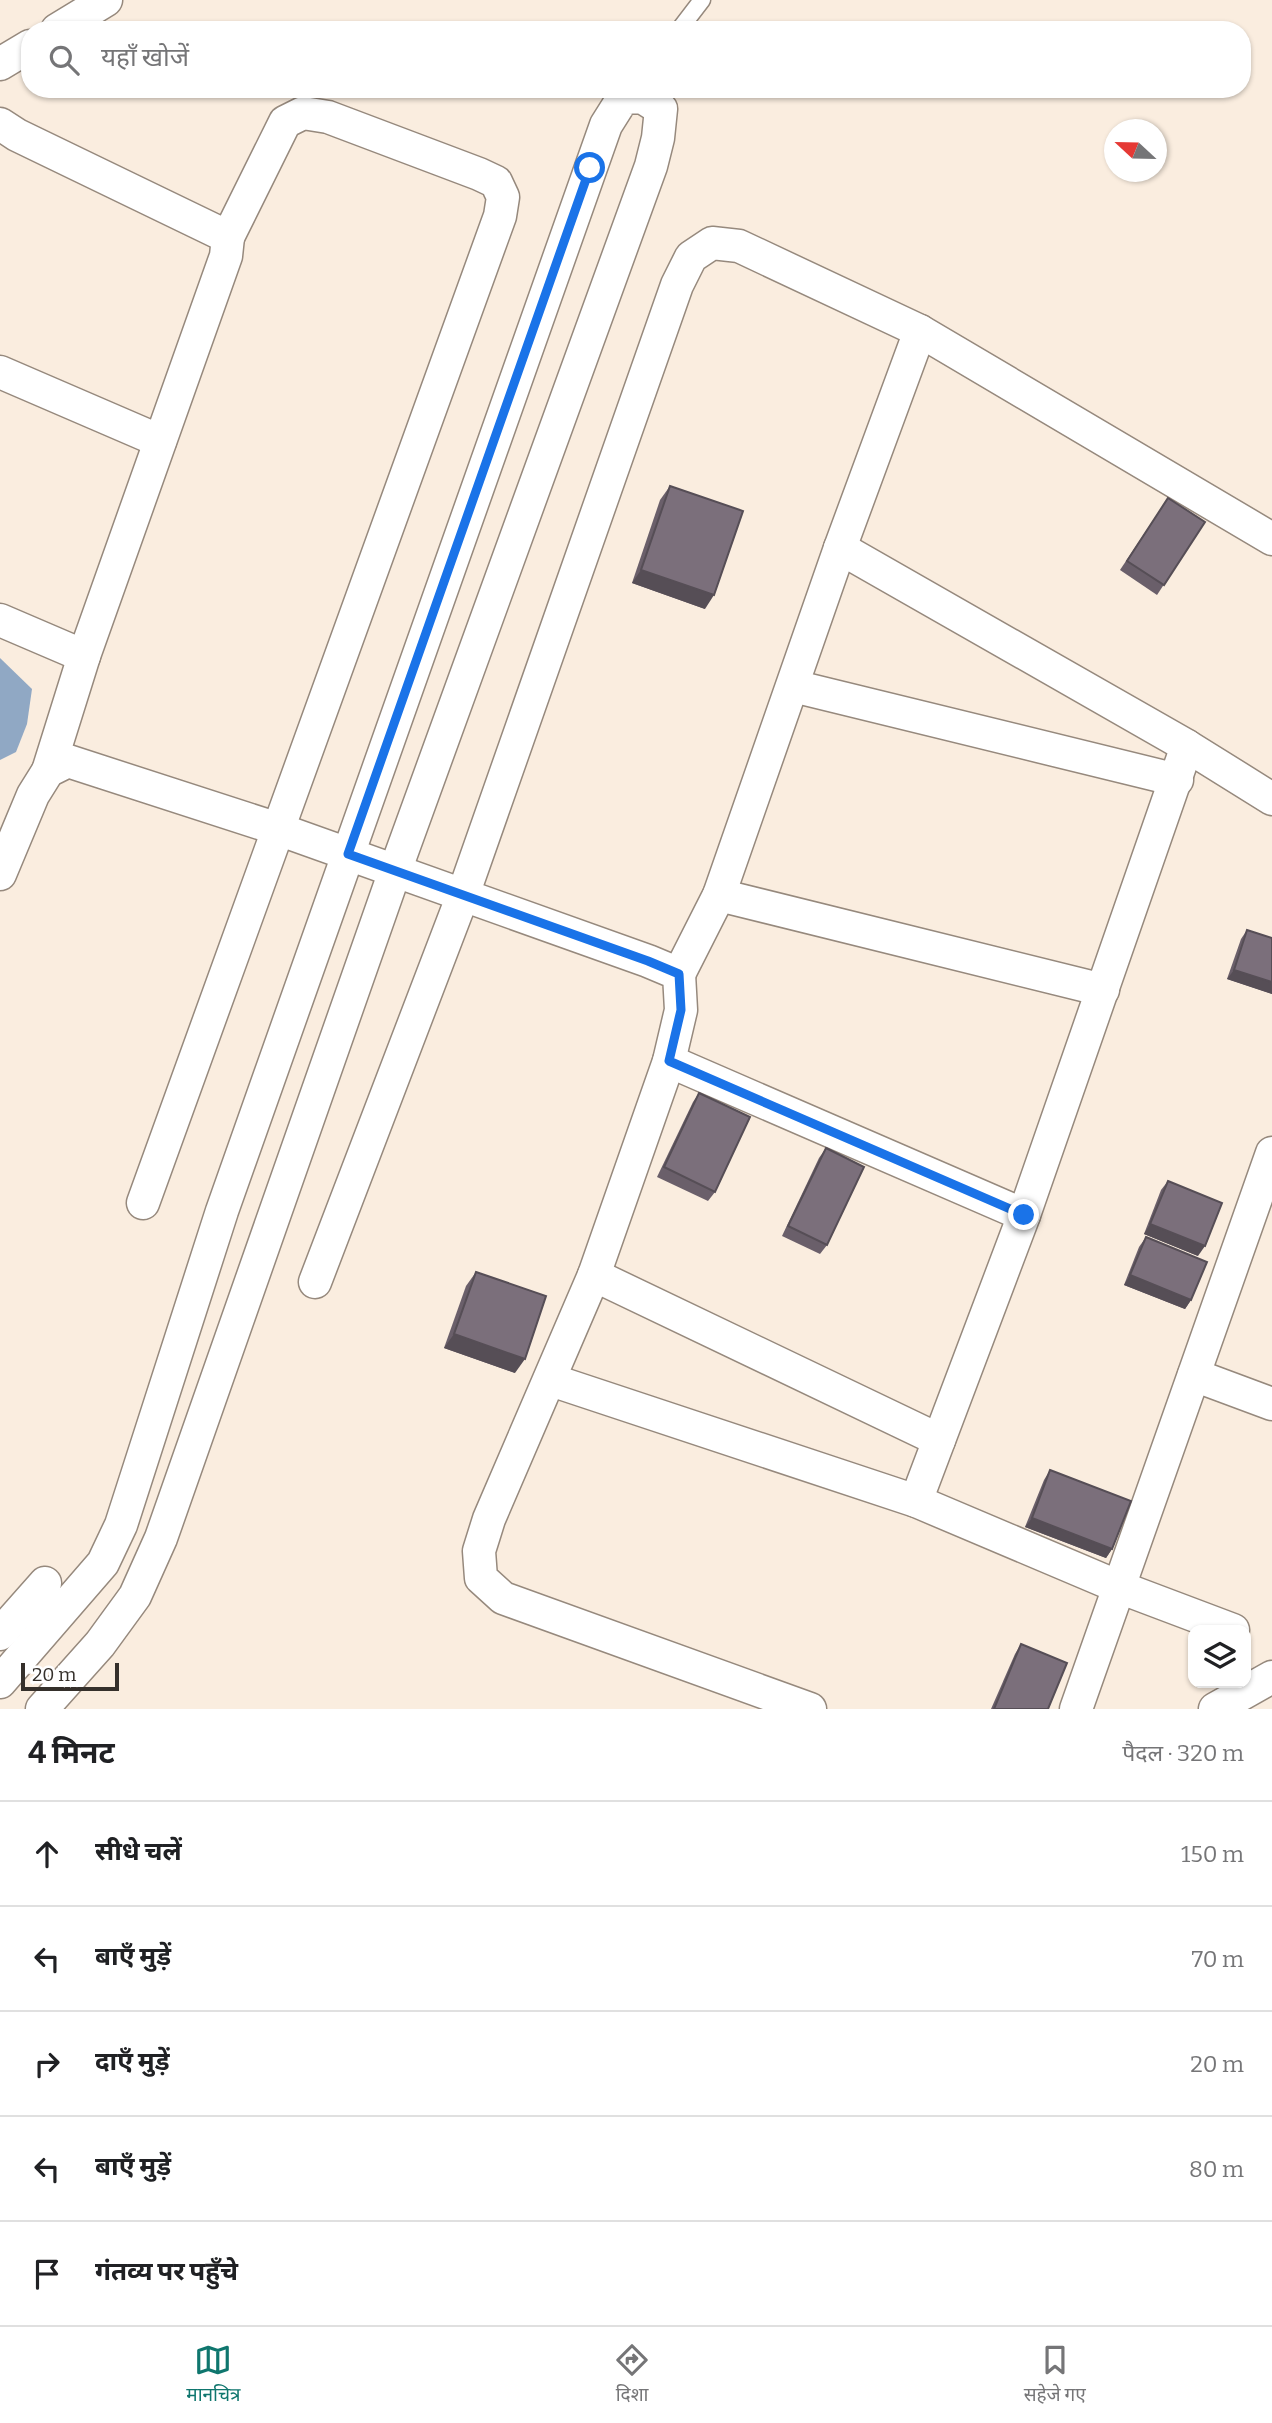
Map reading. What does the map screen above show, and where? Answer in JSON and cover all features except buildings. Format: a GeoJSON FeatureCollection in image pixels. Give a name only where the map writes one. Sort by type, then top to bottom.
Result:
{"type":"FeatureCollection","features":[{"type":"Feature","properties":{"kind":"street"},"geometry":{"type":"LineString","coordinates":[[72,21],[106,0]]}},
{"type":"Feature","properties":{"kind":"street"},"geometry":{"type":"LineString","coordinates":[[0,64],[21,51]]}},
{"type":"Feature","properties":{"kind":"street"},"geometry":{"type":"LineString","coordinates":[[0,1682],[103,1563],[121,1525],[222,1211],[606,125],[623,99],[626,98]]}},
{"type":"Feature","properties":{"kind":"street"},"geometry":{"type":"LineString","coordinates":[[42,1709],[100,1644],[135,1596],[161,1538],[395,871],[650,166],[658,138],[660,109],[649,98]]}},
{"type":"Feature","properties":{"kind":"street"},"geometry":{"type":"LineString","coordinates":[[0,874],[10,820],[33,794],[48,771],[84,656],[226,256],[228,237],[285,122],[303,113],[328,117],[496,182],[503,197],[500,216],[143,1203]]}},
{"type":"Feature","properties":{"kind":"street"},"geometry":{"type":"LineString","coordinates":[[0,124],[228,237]]}},
{"type":"Feature","properties":{"kind":"street"},"geometry":{"type":"LineString","coordinates":[[315,1282],[463,895],[677,285],[691,257],[712,243],[739,246],[920,331],[1272,539]]}},
{"type":"Feature","properties":{"kind":"street"},"geometry":{"type":"LineString","coordinates":[[810,1709],[503,1598],[481,1578],[479,1550],[489,1519],[594,1275],[669,1061],[681,1010],[679,974],[719,895],[840,548],[920,331]]}},
{"type":"Feature","properties":{"kind":"street"},"geometry":{"type":"LineString","coordinates":[[0,372],[160,442]]}},
{"type":"Feature","properties":{"kind":"street"},"geometry":{"type":"LineString","coordinates":[[840,548],[1187,746],[1272,799]]}},
{"type":"Feature","properties":{"kind":"street"},"geometry":{"type":"LineString","coordinates":[[0,620],[84,656]]}},
{"type":"Feature","properties":{"kind":"street"},"geometry":{"type":"LineString","coordinates":[[793,686],[1177,780]]}},
{"type":"Feature","properties":{"kind":"street"},"geometry":{"type":"LineString","coordinates":[[916,1501],[1024,1215],[1187,746]]}},
{"type":"Feature","properties":{"kind":"street"},"geometry":{"type":"LineString","coordinates":[[48,771],[68,761],[278,829],[679,974]]}},
{"type":"Feature","properties":{"kind":"street"},"geometry":{"type":"LineString","coordinates":[[719,895],[1103,990]]}},
{"type":"Feature","properties":{"kind":"street"},"geometry":{"type":"LineString","coordinates":[[669,1061],[1024,1215]]}},
{"type":"Feature","properties":{"kind":"street"},"geometry":{"type":"LineString","coordinates":[[1076,1709],[1271,1159]]}},
{"type":"Feature","properties":{"kind":"street"},"geometry":{"type":"LineString","coordinates":[[594,1275],[939,1440]]}},
{"type":"Feature","properties":{"kind":"street"},"geometry":{"type":"LineString","coordinates":[[1194,1375],[1272,1404]]}},
{"type":"Feature","properties":{"kind":"street"},"geometry":{"type":"LineString","coordinates":[[551,1380],[916,1501],[1119,1587],[1220,1625]]}},
{"type":"Feature","properties":{"kind":"street"},"geometry":{"type":"LineString","coordinates":[[0,1634],[45,1583]]}},
{"type":"Feature","properties":{"kind":"street"},"geometry":{"type":"LineString","coordinates":[[1215,1709],[1272,1677]]}},
{"type":"Feature","properties":{"kind":"lane"},"geometry":{"type":"LineString","coordinates":[[686,21],[702,0]]}},
{"type":"Feature","properties":{"kind":"water"},"geometry":{"type":"Polygon","coordinates":[[[0,658],[32,689],[27,724],[16,752],[0,760],[0,658]]]}},
{"type":"Feature","properties":{"kind":"route"},"geometry":{"type":"LineString","coordinates":[[590,168],[348,854],[679,974],[681,1010],[669,1061],[1024,1215]]}}]}
